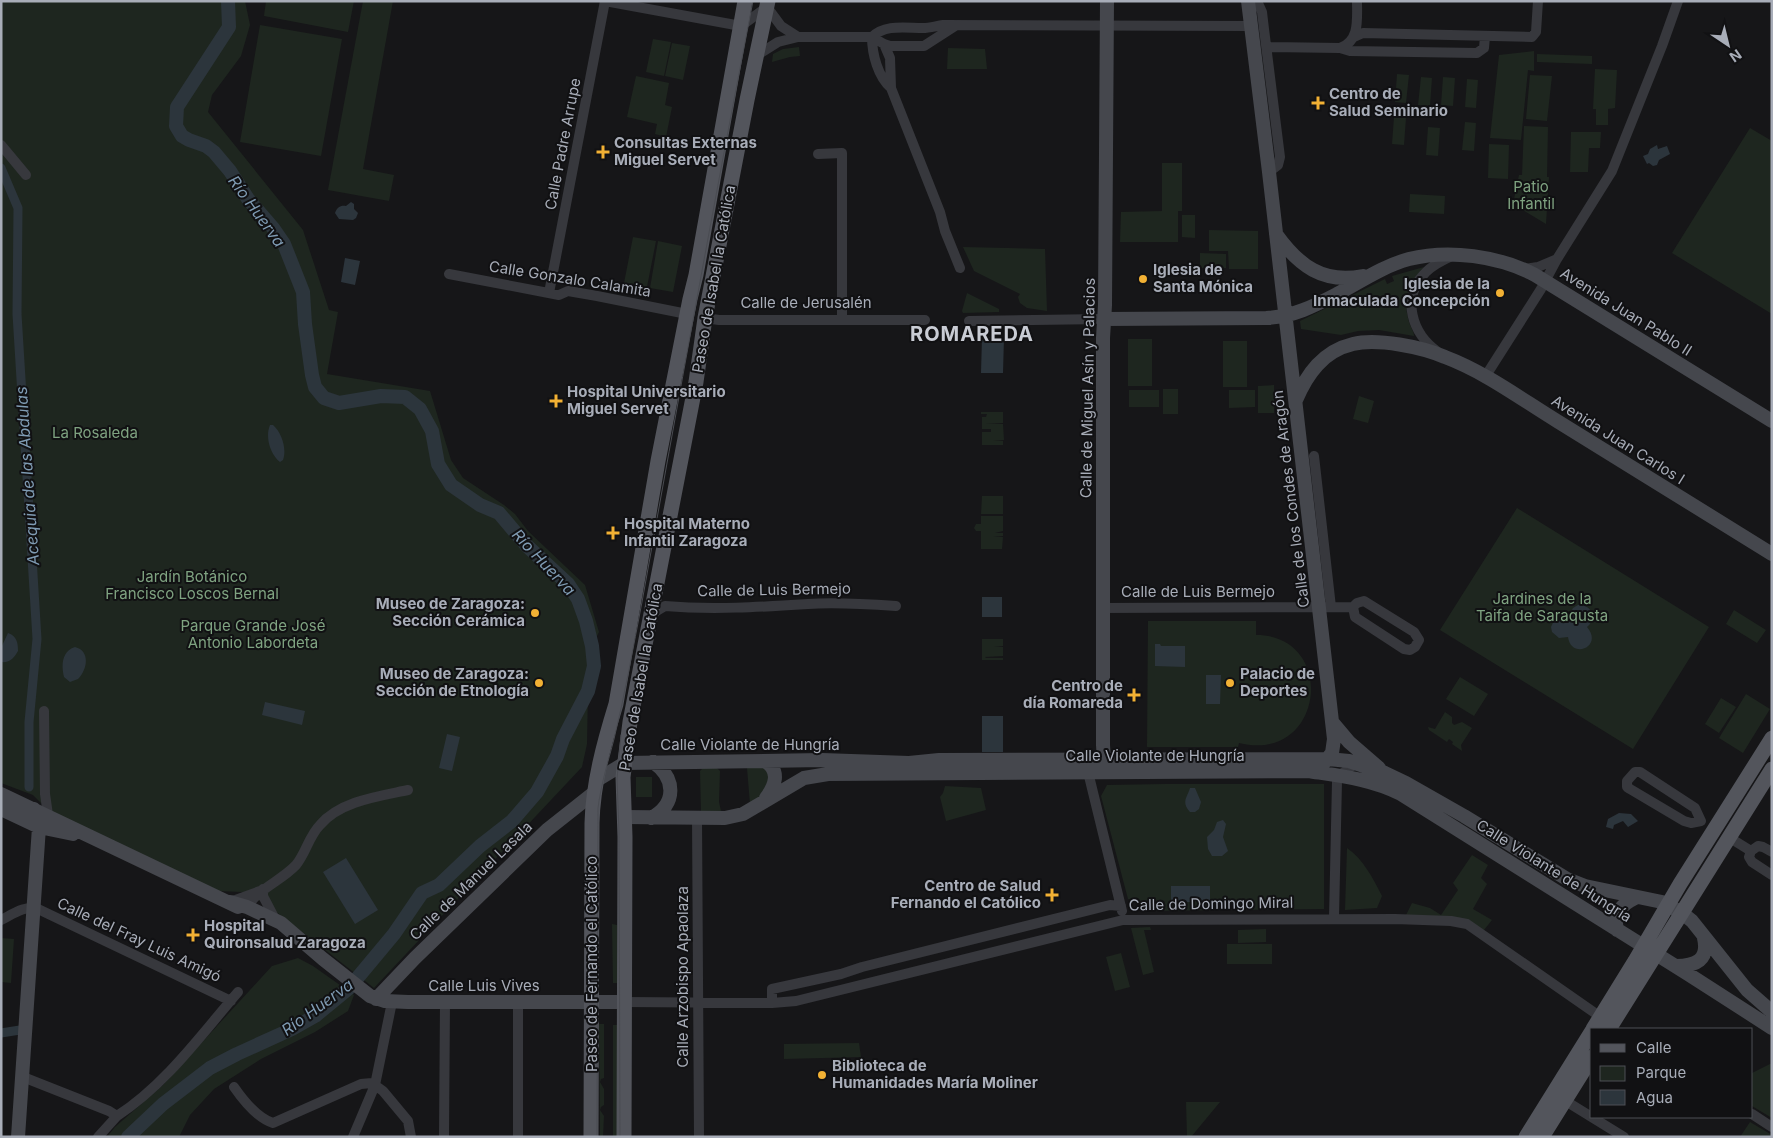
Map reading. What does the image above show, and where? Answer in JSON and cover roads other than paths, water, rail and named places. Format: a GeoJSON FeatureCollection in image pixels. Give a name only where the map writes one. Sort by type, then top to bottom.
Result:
{"type":"FeatureCollection","features":[{"type":"Feature","properties":{"kind":"main road","name":"Paseo de Isabel la Católica"},"geometry":{"type":"LineString","coordinates":[[596,786],[606,738],[616,704],[658,461],[698,266],[745,1]]}},
{"type":"Feature","properties":{"kind":"main road","name":"Calle de Miguel Asín y Palacios"},"geometry":{"type":"LineString","coordinates":[[1107,1],[1105,299],[1102,338],[1102,608],[1107,766]]}},
{"type":"Feature","properties":{"kind":"main road","name":"Calle de los Condes de Aragón"},"geometry":{"type":"LineString","coordinates":[[1248,1],[1296,401],[1325,607],[1334,745],[1328,759]]}},
{"type":"Feature","properties":{"kind":"main road","name":"Paseo de Isabel la Católica"},"geometry":{"type":"LineString","coordinates":[[624,817],[623,777],[630,722],[696,382],[705,318],[756,56],[768,4]]}},
{"type":"Feature","properties":{"kind":"main road"},"geometry":{"type":"LineString","coordinates":[[1276,234],[1298,260],[1322,275],[1346,278],[1376,273]]}},
{"type":"Feature","properties":{"kind":"main road","name":"Avenida Juan Pablo II"},"geometry":{"type":"LineString","coordinates":[[1104,319],[1266,318],[1286,316],[1312,306],[1376,273],[1414,258],[1454,255],[1492,260],[1524,269],[1546,281],[1772,421]]}},
{"type":"Feature","properties":{"kind":"main road","name":"Calle de Jerusalén"},"geometry":{"type":"LineString","coordinates":[[687,314],[705,318]]}},
{"type":"Feature","properties":{"kind":"main road","name":"Avenida Juan Carlos I"},"geometry":{"type":"LineString","coordinates":[[1296,401],[1308,376],[1320,362],[1342,348],[1353,344],[1385,344],[1445,357],[1485,378],[1772,554]]}},
{"type":"Feature","properties":{"kind":"main road","name":"Calle Violante de Hungría"},"geometry":{"type":"LineString","coordinates":[[1333,723],[1352,746],[1385,773],[1464,816],[1559,875],[1585,886],[1635,898],[1656,900],[1675,908]]}},
{"type":"Feature","properties":{"kind":"main road"},"geometry":{"type":"LineString","coordinates":[[1610,1025],[1649,950],[1772,738]]}},
{"type":"Feature","properties":{"kind":"main road"},"geometry":{"type":"LineString","coordinates":[[1308,771],[1321,765],[1328,759]]}},
{"type":"Feature","properties":{"kind":"main road","name":"Calle Violante de Hungría"},"geometry":{"type":"LineString","coordinates":[[624,817],[725,818],[738,815],[766,801],[804,778],[848,773],[1088,772],[1107,766],[1328,759],[1345,760],[1385,773]]}},
{"type":"Feature","properties":{"kind":"main road","name":"Calle Violante de Hungría"},"geometry":{"type":"LineString","coordinates":[[596,786],[625,763],[653,762],[1078,760],[1107,766],[1308,771],[1340,775],[1372,782],[1400,794],[1772,1028]]}},
{"type":"Feature","properties":{"kind":"main road"},"geometry":{"type":"LineString","coordinates":[[765,761],[773,769],[776,780],[766,801]]}},
{"type":"Feature","properties":{"kind":"main road"},"geometry":{"type":"LineString","coordinates":[[804,778],[817,771],[852,761]]}},
{"type":"Feature","properties":{"kind":"main road"},"geometry":{"type":"LineString","coordinates":[[651,818],[664,808],[670,791],[667,777],[653,762]]}},
{"type":"Feature","properties":{"kind":"main road"},"geometry":{"type":"LineString","coordinates":[[1675,908],[1730,838],[1772,769]]}},
{"type":"Feature","properties":{"kind":"main road","name":"Calle de Manuel Lasala"},"geometry":{"type":"LineString","coordinates":[[376,999],[415,958],[547,830],[596,786]]}},
{"type":"Feature","properties":{"kind":"main road","name":"Paseo de Fernando el Católico"},"geometry":{"type":"LineString","coordinates":[[591,1137],[593,1002],[592,823],[596,786]]}},
{"type":"Feature","properties":{"kind":"main road"},"geometry":{"type":"LineString","coordinates":[[1,794],[247,910],[296,937]]}},
{"type":"Feature","properties":{"kind":"main road"},"geometry":{"type":"LineString","coordinates":[[1,809],[39,826],[93,838]]}},
{"type":"Feature","properties":{"kind":"main road"},"geometry":{"type":"LineString","coordinates":[[18,1137],[39,826],[34,809]]}},
{"type":"Feature","properties":{"kind":"main road"},"geometry":{"type":"LineString","coordinates":[[624,817],[624,1137]]}},
{"type":"Feature","properties":{"kind":"main road"},"geometry":{"type":"LineString","coordinates":[[1617,930],[1615,922],[1617,911],[1625,903],[1635,898]]}},
{"type":"Feature","properties":{"kind":"main road"},"geometry":{"type":"LineString","coordinates":[[1675,908],[1692,921],[1747,990],[1772,1012]]}},
{"type":"Feature","properties":{"kind":"main road"},"geometry":{"type":"LineString","coordinates":[[247,910],[275,919],[362,990],[376,999]]}},
{"type":"Feature","properties":{"kind":"main road"},"geometry":{"type":"LineString","coordinates":[[1676,966],[1694,964],[1702,958],[1706,951],[1704,938]]}},
{"type":"Feature","properties":{"kind":"main road","name":"Calle Luis Vives"},"geometry":{"type":"LineString","coordinates":[[376,999],[392,1002],[624,1002]]}},
{"type":"Feature","properties":{"kind":"main road"},"geometry":{"type":"LineString","coordinates":[[1526,1137],[1590,1033]]}},
{"type":"Feature","properties":{"kind":"main road"},"geometry":{"type":"LineString","coordinates":[[1542,1137],[1590,1060]]}},
{"type":"Feature","properties":{"kind":"street"},"geometry":{"type":"LineString","coordinates":[[605,1],[741,26],[768,4],[781,26],[798,37]]}},
{"type":"Feature","properties":{"kind":"street","name":"Calle Padre Arrupe"},"geometry":{"type":"LineString","coordinates":[[549,293],[605,1]]}},
{"type":"Feature","properties":{"kind":"street"},"geometry":{"type":"LineString","coordinates":[[1257,1],[1262,12],[1280,157],[1278,165],[1269,172]]}},
{"type":"Feature","properties":{"kind":"street"},"geometry":{"type":"LineString","coordinates":[[1358,1],[1360,33],[1366,51]]}},
{"type":"Feature","properties":{"kind":"street"},"geometry":{"type":"LineString","coordinates":[[1340,48],[1348,45],[1360,33],[1528,37],[1535,35],[1536,32],[1538,1]]}},
{"type":"Feature","properties":{"kind":"street"},"geometry":{"type":"LineString","coordinates":[[1485,378],[1612,171],[1678,1]]}},
{"type":"Feature","properties":{"kind":"street"},"geometry":{"type":"LineString","coordinates":[[872,37],[886,28],[927,28],[943,25],[1251,26]]}},
{"type":"Feature","properties":{"kind":"street"},"geometry":{"type":"LineString","coordinates":[[756,56],[774,44],[798,37],[872,37],[884,44],[897,46],[927,45],[955,26]]}},
{"type":"Feature","properties":{"kind":"street"},"geometry":{"type":"LineString","coordinates":[[1266,47],[1477,54],[1484,48],[1485,36]]}},
{"type":"Feature","properties":{"kind":"street"},"geometry":{"type":"LineString","coordinates":[[872,37],[876,60],[884,80],[891,88],[960,268]]}},
{"type":"Feature","properties":{"kind":"street"},"geometry":{"type":"LineString","coordinates":[[884,44],[890,58],[891,88]]}},
{"type":"Feature","properties":{"kind":"street"},"geometry":{"type":"LineString","coordinates":[[890,58],[897,46]]}},
{"type":"Feature","properties":{"kind":"street"},"geometry":{"type":"LineString","coordinates":[[1,145],[26,175]]}},
{"type":"Feature","properties":{"kind":"street"},"geometry":{"type":"LineString","coordinates":[[818,154],[842,153],[842,320]]}},
{"type":"Feature","properties":{"kind":"street","name":"Avenida Juan Carlos I"},"geometry":{"type":"LineString","coordinates":[[1445,357],[1428,344],[1415,325],[1411,306],[1413,293],[1426,272],[1454,255]]}},
{"type":"Feature","properties":{"kind":"street"},"geometry":{"type":"LineString","coordinates":[[1524,269],[1545,265],[1557,258]]}},
{"type":"Feature","properties":{"kind":"street","name":"Calle Gonzalo Calamita"},"geometry":{"type":"LineString","coordinates":[[449,274],[559,295],[568,291],[687,314]]}},
{"type":"Feature","properties":{"kind":"street","name":"Calle de Jerusalén"},"geometry":{"type":"LineString","coordinates":[[705,318],[720,320],[925,320]]}},
{"type":"Feature","properties":{"kind":"street"},"geometry":{"type":"LineString","coordinates":[[969,321],[1104,319]]}},
{"type":"Feature","properties":{"kind":"street","name":"Calle de los Condes de Aragón"},"geometry":{"type":"LineString","coordinates":[[1314,456],[1325,607]]}},
{"type":"Feature","properties":{"kind":"street"},"geometry":{"type":"LineString","coordinates":[[649,619],[665,606],[656,591]]}},
{"type":"Feature","properties":{"kind":"street","name":"Calle de Luis Bermejo"},"geometry":{"type":"LineString","coordinates":[[1364,601],[1414,632],[1418,637],[1418,644],[1410,650],[1404,649],[1358,620],[1354,616],[1353,608],[1357,603],[1364,601]]}},
{"type":"Feature","properties":{"kind":"street","name":"Calle de Luis Bermejo"},"geometry":{"type":"LineString","coordinates":[[665,606],[769,607],[808,604],[884,604],[896,606]]}},
{"type":"Feature","properties":{"kind":"street","name":"Calle de Luis Bermejo"},"geometry":{"type":"LineString","coordinates":[[1102,608],[1353,608]]}},
{"type":"Feature","properties":{"kind":"street"},"geometry":{"type":"LineString","coordinates":[[44,711],[45,794],[48,815]]}},
{"type":"Feature","properties":{"kind":"street"},"geometry":{"type":"LineString","coordinates":[[1078,760],[1088,772],[1123,920]]}},
{"type":"Feature","properties":{"kind":"street"},"geometry":{"type":"LineString","coordinates":[[1334,918],[1337,781],[1340,775],[1355,764]]}},
{"type":"Feature","properties":{"kind":"street"},"geometry":{"type":"LineString","coordinates":[[1634,772],[1640,772],[1695,808],[1702,821],[1691,823],[1684,821],[1630,789],[1626,783],[1628,778],[1634,772]]}},
{"type":"Feature","properties":{"kind":"street"},"geometry":{"type":"LineString","coordinates":[[230,902],[263,889],[281,878],[296,865],[320,824],[331,815],[363,801],[408,790]]}},
{"type":"Feature","properties":{"kind":"street"},"geometry":{"type":"LineString","coordinates":[[34,809],[41,803],[45,794]]}},
{"type":"Feature","properties":{"kind":"street","name":"Calle Arzobispo Apaolaza"},"geometry":{"type":"LineString","coordinates":[[697,817],[698,1137]]}},
{"type":"Feature","properties":{"kind":"street"},"geometry":{"type":"LineString","coordinates":[[1730,838],[1751,851]]}},
{"type":"Feature","properties":{"kind":"street"},"geometry":{"type":"LineString","coordinates":[[1772,852],[1760,846],[1755,847],[1749,857],[1752,862],[1772,875]]}},
{"type":"Feature","properties":{"kind":"street"},"geometry":{"type":"LineString","coordinates":[[247,910],[253,898],[263,889]]}},
{"type":"Feature","properties":{"kind":"street"},"geometry":{"type":"LineString","coordinates":[[263,889],[265,901],[275,919]]}},
{"type":"Feature","properties":{"kind":"street","name":"Calle de Domingo Miral"},"geometry":{"type":"LineString","coordinates":[[772,1002],[772,989],[841,974],[862,967],[1110,905],[1120,906]]}},
{"type":"Feature","properties":{"kind":"street"},"geometry":{"type":"LineString","coordinates":[[1,920],[22,910],[34,908]]}},
{"type":"Feature","properties":{"kind":"street","name":"Calle del Fray Luis Amigó"},"geometry":{"type":"LineString","coordinates":[[34,908],[231,1001]]}},
{"type":"Feature","properties":{"kind":"street","name":"Calle de Domingo Miral"},"geometry":{"type":"LineString","coordinates":[[624,1002],[772,1002],[816,997],[1123,920],[1334,918],[1451,921],[1467,924],[1610,1025]]}},
{"type":"Feature","properties":{"kind":"street"},"geometry":{"type":"LineString","coordinates":[[98,1137],[117,1116],[134,1104],[168,1072],[238,992]]}},
{"type":"Feature","properties":{"kind":"street"},"geometry":{"type":"LineString","coordinates":[[353,1137],[375,1084],[392,1002]]}},
{"type":"Feature","properties":{"kind":"street"},"geometry":{"type":"LineString","coordinates":[[444,1137],[445,1002]]}},
{"type":"Feature","properties":{"kind":"street"},"geometry":{"type":"LineString","coordinates":[[518,1002],[518,1137]]}},
{"type":"Feature","properties":{"kind":"street"},"geometry":{"type":"LineString","coordinates":[[23,1077],[109,1111],[117,1116]]}},
{"type":"Feature","properties":{"kind":"street"},"geometry":{"type":"LineString","coordinates":[[234,1087],[250,1106],[273,1123],[369,1082],[375,1084],[404,1115],[410,1126],[412,1137]]}},
{"type":"Feature","properties":{"kind":"street"},"geometry":{"type":"LineString","coordinates":[[1564,1100],[1590,1116]]}},
{"type":"Feature","properties":{"kind":"street"},"geometry":{"type":"LineString","coordinates":[[1753,1115],[1772,1127]]}},
{"type":"Feature","properties":{"kind":"street"},"geometry":{"type":"LineString","coordinates":[[1593,1118],[1624,1137]]}},
{"type":"Feature","properties":{"kind":"water"},"geometry":{"type":"Polygon","coordinates":[[[1657,145],[1658,149],[1667,146],[1670,154],[1659,160],[1657,165],[1647,164],[1643,156],[1648,154],[1650,149],[1657,145]]]}},
{"type":"Feature","properties":{"kind":"water"},"geometry":{"type":"Polygon","coordinates":[[[351,202],[358,213],[356,218],[353,220],[339,219],[335,213],[337,209],[351,202]]]}},
{"type":"Feature","properties":{"kind":"water"},"geometry":{"type":"Polygon","coordinates":[[[345,258],[360,261],[355,285],[341,282],[345,258]]]}},
{"type":"Feature","properties":{"kind":"water"},"geometry":{"type":"Polygon","coordinates":[[[982,337],[1004,337],[1003,373],[981,373],[982,337]]]}},
{"type":"Feature","properties":{"kind":"water"},"geometry":{"type":"Polygon","coordinates":[[[270,425],[276,428],[283,441],[284,456],[280,462],[276,459],[269,445],[270,425]]]}},
{"type":"Feature","properties":{"kind":"water"},"geometry":{"type":"Polygon","coordinates":[[[982,597],[1002,597],[1002,617],[982,617],[982,597]]]}},
{"type":"Feature","properties":{"kind":"water"},"geometry":{"type":"Polygon","coordinates":[[[1578,605],[1587,607],[1592,613],[1592,620],[1587,627],[1592,640],[1585,648],[1580,649],[1570,644],[1568,637],[1559,638],[1552,632],[1551,627],[1555,618],[1564,614],[1569,616],[1573,608],[1578,605]]]}},
{"type":"Feature","properties":{"kind":"water"},"geometry":{"type":"Polygon","coordinates":[[[8,633],[16,640],[18,651],[11,660],[1,662],[1,648],[8,633]]]}},
{"type":"Feature","properties":{"kind":"water"},"geometry":{"type":"Polygon","coordinates":[[[1155,644],[1160,644],[1161,646],[1185,646],[1185,667],[1155,666],[1155,644]]]}},
{"type":"Feature","properties":{"kind":"water"},"geometry":{"type":"Polygon","coordinates":[[[75,647],[83,652],[86,661],[84,671],[78,679],[70,682],[64,677],[63,663],[67,652],[75,647]]]}},
{"type":"Feature","properties":{"kind":"water"},"geometry":{"type":"Polygon","coordinates":[[[1206,675],[1221,675],[1220,704],[1206,704],[1206,675]]]}},
{"type":"Feature","properties":{"kind":"water"},"geometry":{"type":"Polygon","coordinates":[[[265,702],[305,711],[302,725],[262,715],[265,702]]]}},
{"type":"Feature","properties":{"kind":"water"},"geometry":{"type":"Polygon","coordinates":[[[982,716],[1003,716],[1003,752],[982,752],[982,716]]]}},
{"type":"Feature","properties":{"kind":"water"},"geometry":{"type":"Polygon","coordinates":[[[447,734],[460,737],[452,771],[439,768],[447,734]]]}},
{"type":"Feature","properties":{"kind":"water"},"geometry":{"type":"Polygon","coordinates":[[[1190,788],[1195,788],[1201,802],[1199,809],[1195,812],[1190,812],[1185,803],[1190,788]]]}},
{"type":"Feature","properties":{"kind":"water"},"geometry":{"type":"Polygon","coordinates":[[[1619,813],[1631,814],[1638,821],[1628,827],[1623,821],[1614,825],[1613,829],[1606,827],[1608,819],[1619,813]]]}},
{"type":"Feature","properties":{"kind":"water"},"geometry":{"type":"Polygon","coordinates":[[[1223,820],[1226,824],[1223,837],[1228,851],[1222,856],[1212,856],[1208,849],[1207,837],[1214,830],[1217,822],[1223,820]]]}},
{"type":"Feature","properties":{"kind":"water"},"geometry":{"type":"Polygon","coordinates":[[[346,858],[378,910],[355,924],[323,872],[346,858]]]}},
{"type":"Feature","properties":{"kind":"water"},"geometry":{"type":"Polygon","coordinates":[[[1171,886],[1210,886],[1210,902],[1171,902],[1171,886]]]}},
{"type":"Feature","properties":{"kind":"waterway","name":"Río Huerva"},"geometry":{"type":"LineString","coordinates":[[128,1137],[163,1104],[210,1068],[315,1016],[349,988],[394,934],[422,893],[439,885],[480,846],[512,821],[537,792],[557,756],[563,739],[588,691],[594,666],[592,646],[586,621],[578,599],[568,584],[526,545],[499,513],[480,505],[451,485],[438,464],[432,431],[420,409],[405,397],[381,396],[339,403],[324,398],[315,387],[305,324],[303,292],[284,244],[214,152],[206,146],[182,136],[176,126],[177,107],[229,27],[228,1]]}},
{"type":"Feature","properties":{"kind":"waterway","name":"Acequia de las Abdulas"},"geometry":{"type":"LineString","coordinates":[[1,168],[18,208],[17,314],[37,639],[29,722],[29,787]]}},
{"type":"Feature","properties":{"kind":"waterway","name":"Acequia de las Abdulas"},"geometry":{"type":"LineString","coordinates":[[1,1033],[20,1030]]}},
{"type":"Feature","properties":{"kind":"tram line"},"geometry":{"type":"LineString","coordinates":[[597,1137],[598,808],[622,705],[642,602],[753,1]]}},
{"type":"Feature","properties":{"kind":"tram line"},"geometry":{"type":"LineString","coordinates":[[620,1137],[619,831],[617,779],[621,735]]}},
{"type":"Feature","properties":{"kind":"place","name":"Centro de Salud Seminario"},"geometry":{"type":"Point","coordinates":[1318,103]}},
{"type":"Feature","properties":{"kind":"place","name":"Consultas Externas Miguel Servet"},"geometry":{"type":"Point","coordinates":[603,152]}},
{"type":"Feature","properties":{"kind":"place","name":"Iglesia de Santa Mónica"},"geometry":{"type":"Point","coordinates":[1143,279]}},
{"type":"Feature","properties":{"kind":"place","name":"Iglesia de la Inmaculada Concepción"},"geometry":{"type":"Point","coordinates":[1500,293]}},
{"type":"Feature","properties":{"kind":"place","name":"Hospital Universitario Miguel Servet"},"geometry":{"type":"Point","coordinates":[556,401]}},
{"type":"Feature","properties":{"kind":"place","name":"Hospital Materno Infantil Zaragoza"},"geometry":{"type":"Point","coordinates":[613,533]}},
{"type":"Feature","properties":{"kind":"place","name":"Museo de Zaragoza: Sección Cerámica"},"geometry":{"type":"Point","coordinates":[535,613]}},
{"type":"Feature","properties":{"kind":"place","name":"Museo de Zaragoza: Sección de Etnología"},"geometry":{"type":"Point","coordinates":[539,683]}},
{"type":"Feature","properties":{"kind":"place","name":"Palacio de Deportes"},"geometry":{"type":"Point","coordinates":[1230,683]}},
{"type":"Feature","properties":{"kind":"place","name":"Centro de día Romareda"},"geometry":{"type":"Point","coordinates":[1134,695]}},
{"type":"Feature","properties":{"kind":"place","name":"Centro de Salud Fernando el Católico"},"geometry":{"type":"Point","coordinates":[1052,895]}},
{"type":"Feature","properties":{"kind":"place","name":"Hospital Quironsalud Zaragoza"},"geometry":{"type":"Point","coordinates":[193,935]}},
{"type":"Feature","properties":{"kind":"place","name":"Biblioteca de Humanidades María Moliner"},"geometry":{"type":"Point","coordinates":[822,1075]}},
{"type":"Feature","properties":{"kind":"district","name":"ROMAREDA"},"geometry":{"type":"Point","coordinates":[972,334]}},
{"type":"Feature","properties":{"kind":"park label","name":"Patio Infantil"},"geometry":{"type":"Point","coordinates":[1531,196]}},
{"type":"Feature","properties":{"kind":"park label","name":"La Rosaleda"},"geometry":{"type":"Point","coordinates":[95,433]}},
{"type":"Feature","properties":{"kind":"park label","name":"Jardín Botánico Francisco Loscos Bernal"},"geometry":{"type":"Point","coordinates":[192,586]}},
{"type":"Feature","properties":{"kind":"park label","name":"Jardines de la Taifa de Saraqusta"},"geometry":{"type":"Point","coordinates":[1542,608]}},
{"type":"Feature","properties":{"kind":"park label","name":"Parque Grande José Antonio Labordeta"},"geometry":{"type":"Point","coordinates":[253,634]}}]}
